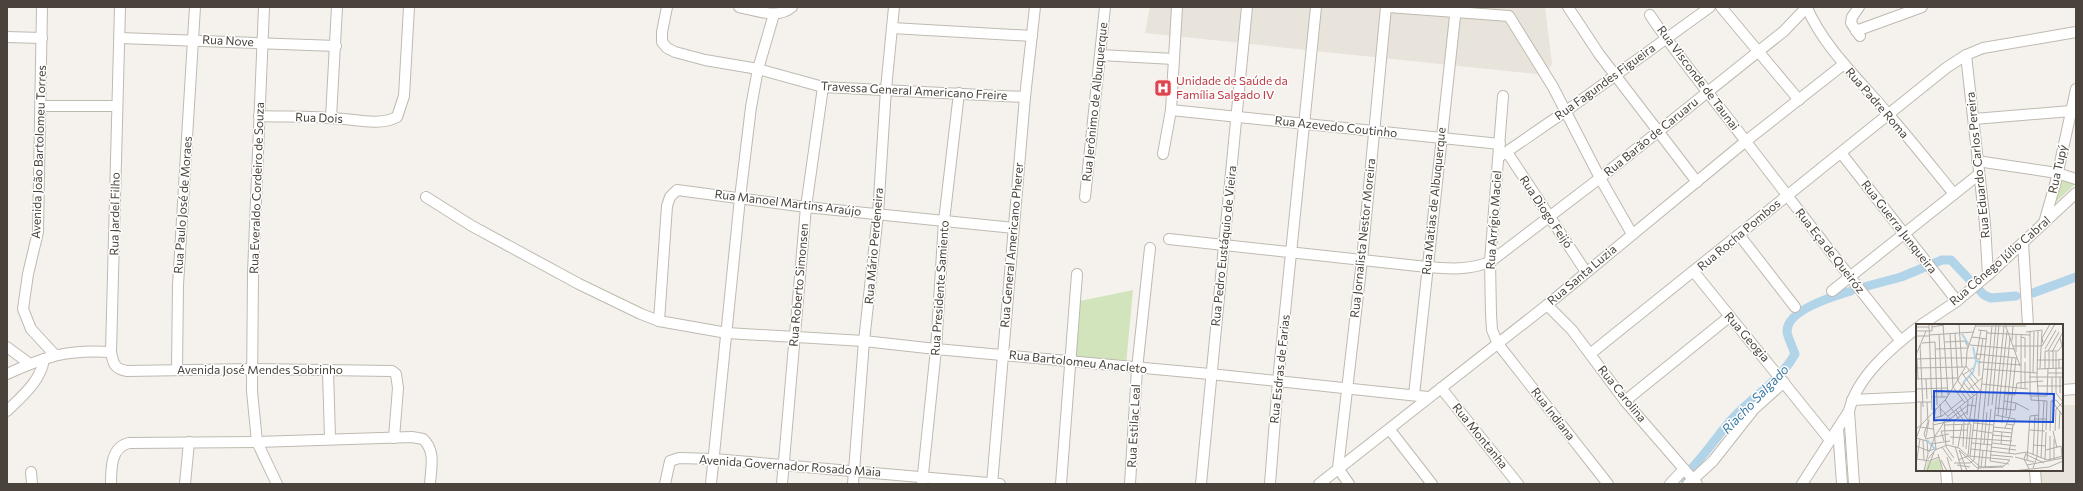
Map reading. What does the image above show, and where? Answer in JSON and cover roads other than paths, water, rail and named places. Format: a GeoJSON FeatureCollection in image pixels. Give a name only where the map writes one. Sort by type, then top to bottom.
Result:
{"type":"FeatureCollection","features":[{"type":"Feature","properties":{"kind":"street","name":"Avenida João Bartolomeu Torres"},"geometry":{"type":"LineString","coordinates":[[42,7],[38,232],[27,280],[23,309],[31,329],[55,355]]}},
{"type":"Feature","properties":{"kind":"street","name":"Rua Jardel Filho"},"geometry":{"type":"LineString","coordinates":[[120,7],[112,352],[116,368],[127,371],[137,371]]}},
{"type":"Feature","properties":{"kind":"street","name":"Rua Paulo José de Moraes"},"geometry":{"type":"LineString","coordinates":[[177,370],[178,285],[195,7]]}},
{"type":"Feature","properties":{"kind":"street","name":"Rua Everaldo Cordeiro de Souza"},"geometry":{"type":"LineString","coordinates":[[264,7],[253,273],[252,369],[254,421],[257,442],[277,484]]}},
{"type":"Feature","properties":{"kind":"street"},"geometry":{"type":"LineString","coordinates":[[331,118],[337,7]]}},
{"type":"Feature","properties":{"kind":"street","name":"Rua Dois"},"geometry":{"type":"LineString","coordinates":[[259,116],[379,121],[390,120],[397,117],[404,96],[409,7]]}},
{"type":"Feature","properties":{"kind":"street","name":"Travessa General Americano Freire"},"geometry":{"type":"LineString","coordinates":[[667,7],[662,32],[662,42],[667,48],[675,52],[705,60],[758,69],[823,87],[1025,97]]}},
{"type":"Feature","properties":{"kind":"street"},"geometry":{"type":"LineString","coordinates":[[738,7],[774,14],[782,13],[792,7]]}},
{"type":"Feature","properties":{"kind":"street","name":"Rua Mário Perdeneira"},"geometry":{"type":"LineString","coordinates":[[853,484],[864,341],[878,214],[886,89],[894,7]]}},
{"type":"Feature","properties":{"kind":"street","name":"Rua General Americano Pherer"},"geometry":{"type":"LineString","coordinates":[[994,484],[1025,97],[1035,7]]}},
{"type":"Feature","properties":{"kind":"street","name":"Rua Jerônimo de Albuquerque"},"geometry":{"type":"LineString","coordinates":[[1085,197],[1105,7]]}},
{"type":"Feature","properties":{"kind":"street"},"geometry":{"type":"LineString","coordinates":[[1164,154],[1171,110],[1177,7]]}},
{"type":"Feature","properties":{"kind":"street","name":"Rua Pedro Eustáquio de Vieira"},"geometry":{"type":"LineString","coordinates":[[1201,484],[1210,374],[1225,244],[1247,7]]}},
{"type":"Feature","properties":{"kind":"street","name":"Rua Esdras de Farias"},"geometry":{"type":"LineString","coordinates":[[1270,484],[1278,381],[1306,124],[1316,7]]}},
{"type":"Feature","properties":{"kind":"street"},"geometry":{"type":"LineString","coordinates":[[1387,7],[1456,10],[1509,16],[1566,111],[1600,178],[1632,234]]}},
{"type":"Feature","properties":{"kind":"street","name":"Rua Jornalista Nestor Moreira"},"geometry":{"type":"LineString","coordinates":[[1338,468],[1362,260],[1387,7]]}},
{"type":"Feature","properties":{"kind":"street"},"geometry":{"type":"LineString","coordinates":[[1568,7],[1616,75],[1697,182]]}},
{"type":"Feature","properties":{"kind":"street","name":"Rua Fagundes Figueira"},"geometry":{"type":"LineString","coordinates":[[1502,151],[1566,111],[1710,7]]}},
{"type":"Feature","properties":{"kind":"street"},"geometry":{"type":"LineString","coordinates":[[1721,7],[1799,100]]}},
{"type":"Feature","properties":{"kind":"street"},"geometry":{"type":"LineString","coordinates":[[1856,10],[1851,23],[1858,34],[1904,10],[1922,7]]}},
{"type":"Feature","properties":{"kind":"street","name":"Rua Barão de Caruaru"},"geometry":{"type":"LineString","coordinates":[[1490,262],[1600,178],[1784,31],[1807,8]]}},
{"type":"Feature","properties":{"kind":"street","name":"Rua Padre Roma"},"geometry":{"type":"LineString","coordinates":[[1807,8],[1823,36],[1844,64],[1888,114],[1954,194]]}},
{"type":"Feature","properties":{"kind":"street","name":"Rua Matias de Albuquerque"},"geometry":{"type":"LineString","coordinates":[[1414,395],[1456,10]]}},
{"type":"Feature","properties":{"kind":"street"},"geometry":{"type":"LineString","coordinates":[[711,484],[740,198],[751,107],[758,69],[774,14]]}},
{"type":"Feature","properties":{"kind":"street","name":"Rua Visconde de Taunai"},"geometry":{"type":"LineString","coordinates":[[1650,15],[1706,93],[1746,141]]}},
{"type":"Feature","properties":{"kind":"street"},"geometry":{"type":"LineString","coordinates":[[892,28],[939,29],[1032,36]]}},
{"type":"Feature","properties":{"kind":"street","name":"Rua Rocha Pombos"},"geometry":{"type":"LineString","coordinates":[[1590,354],[1740,236],[1787,195],[1946,68],[1966,55],[1983,48],[2076,32]]}},
{"type":"Feature","properties":{"kind":"street"},"geometry":{"type":"LineString","coordinates":[[7,37],[42,38]]}},
{"type":"Feature","properties":{"kind":"street","name":"Rua Nove"},"geometry":{"type":"LineString","coordinates":[[120,38],[336,46]]}},
{"type":"Feature","properties":{"kind":"street"},"geometry":{"type":"LineString","coordinates":[[1100,55],[1174,59]]}},
{"type":"Feature","properties":{"kind":"street","name":"Rua Eduardo Carlos Pereira"},"geometry":{"type":"LineString","coordinates":[[1966,55],[1974,119],[1988,275]]}},
{"type":"Feature","properties":{"kind":"street","name":"Rua Santa Luzia"},"geometry":{"type":"LineString","coordinates":[[1319,484],[1338,468],[1390,430],[1428,397],[1547,305],[1746,141],[1844,64]]}},
{"type":"Feature","properties":{"kind":"street","name":"Rua Roberto Simonsen"},"geometry":{"type":"LineString","coordinates":[[782,484],[806,207],[823,87]]}},
{"type":"Feature","properties":{"kind":"street","name":"Rua Tupý"},"geometry":{"type":"LineString","coordinates":[[2044,225],[2076,89]]}},
{"type":"Feature","properties":{"kind":"street","name":"Rua Presidente Samiento"},"geometry":{"type":"LineString","coordinates":[[923,480],[936,349],[944,221],[959,93]]}},
{"type":"Feature","properties":{"kind":"street","name":"Rua Arrígio Maciel"},"geometry":{"type":"LineString","coordinates":[[1498,344],[1492,330],[1490,262],[1502,151],[1503,96]]}},
{"type":"Feature","properties":{"kind":"street"},"geometry":{"type":"LineString","coordinates":[[41,106],[117,106]]}},
{"type":"Feature","properties":{"kind":"street","name":"Rua Azevedo Coutinho"},"geometry":{"type":"LineString","coordinates":[[1171,110],[1441,138],[1502,151]]}},
{"type":"Feature","properties":{"kind":"street"},"geometry":{"type":"LineString","coordinates":[[1974,119],[2071,112]]}},
{"type":"Feature","properties":{"kind":"street","name":"Rua Eça de Queiróz"},"geometry":{"type":"LineString","coordinates":[[1746,141],[1901,341]]}},
{"type":"Feature","properties":{"kind":"street","name":"Rua Diogo Feijó"},"geometry":{"type":"LineString","coordinates":[[1502,151],[1586,272]]}},
{"type":"Feature","properties":{"kind":"street","name":"Rua Guerra Junqueira"},"geometry":{"type":"LineString","coordinates":[[1841,153],[1957,301]]}},
{"type":"Feature","properties":{"kind":"street"},"geometry":{"type":"LineString","coordinates":[[1977,161],[2057,173],[2076,179]]}},
{"type":"Feature","properties":{"kind":"street"},"geometry":{"type":"LineString","coordinates":[[1832,291],[1903,233],[1978,175]]}},
{"type":"Feature","properties":{"kind":"street","name":"Rua Manoel Martins Araújo"},"geometry":{"type":"LineString","coordinates":[[660,321],[668,206],[673,192],[682,190],[806,207],[1014,228]]}},
{"type":"Feature","properties":{"kind":"street","name":"Rua Cônego Júlio Cabral"},"geometry":{"type":"LineString","coordinates":[[1924,324],[1957,301],[1969,289],[1988,275],[2022,243],[2044,225],[2076,193]]}},
{"type":"Feature","properties":{"kind":"street","name":"Rua Bartolomeu Anacleto"},"geometry":{"type":"LineString","coordinates":[[426,197],[472,226],[572,280],[641,314],[660,321],[727,333],[864,341],[1137,369],[1210,374],[1428,397]]}},
{"type":"Feature","properties":{"kind":"street"},"geometry":{"type":"LineString","coordinates":[[1740,236],[1795,307]]}},
{"type":"Feature","properties":{"kind":"street"},"geometry":{"type":"LineString","coordinates":[[1169,239],[1427,267],[1458,269],[1490,262]]}},
{"type":"Feature","properties":{"kind":"street"},"geometry":{"type":"LineString","coordinates":[[2022,243],[2028,324]]}},
{"type":"Feature","properties":{"kind":"street","name":"Rua Estilac Leal"},"geometry":{"type":"LineString","coordinates":[[1130,484],[1137,369],[1150,248]]}},
{"type":"Feature","properties":{"kind":"street","name":"Rua Geogia"},"geometry":{"type":"LineString","coordinates":[[1694,272],[1729,317],[1784,381],[1830,440]]}},
{"type":"Feature","properties":{"kind":"street"},"geometry":{"type":"LineString","coordinates":[[1060,484],[1077,274]]}},
{"type":"Feature","properties":{"kind":"street","name":"Rua Carolina"},"geometry":{"type":"LineString","coordinates":[[1547,305],[1572,330],[1625,401],[1690,478]]}},
{"type":"Feature","properties":{"kind":"street"},"geometry":{"type":"LineString","coordinates":[[1625,401],[1729,317]]}},
{"type":"Feature","properties":{"kind":"street","name":"Rua Cônego Júlio Cabral"},"geometry":{"type":"LineString","coordinates":[[1849,411],[1852,400],[1873,368],[1901,341],[1916,330]]}},
{"type":"Feature","properties":{"kind":"street","name":"Rua Indiana"},"geometry":{"type":"LineString","coordinates":[[1498,344],[1608,484]]}},
{"type":"Feature","properties":{"kind":"street"},"geometry":{"type":"LineString","coordinates":[[7,347],[30,364]]}},
{"type":"Feature","properties":{"kind":"street"},"geometry":{"type":"LineString","coordinates":[[7,374],[55,355],[73,352],[112,352]]}},
{"type":"Feature","properties":{"kind":"street"},"geometry":{"type":"LineString","coordinates":[[7,411],[36,380],[41,372],[44,359]]}},
{"type":"Feature","properties":{"kind":"street","name":"Avenida José Mendes Sobrinho"},"geometry":{"type":"LineString","coordinates":[[137,371],[252,369],[392,371],[397,379],[394,438]]}},
{"type":"Feature","properties":{"kind":"street"},"geometry":{"type":"LineString","coordinates":[[328,371],[330,438]]}},
{"type":"Feature","properties":{"kind":"street"},"geometry":{"type":"LineString","coordinates":[[1670,484],[1690,478],[1713,461],[1754,408],[1784,381]]}},
{"type":"Feature","properties":{"kind":"street","name":"Rua Montanha"},"geometry":{"type":"LineString","coordinates":[[1441,388],[1518,484]]}},
{"type":"Feature","properties":{"kind":"street"},"geometry":{"type":"LineString","coordinates":[[2063,390],[2076,389]]}},
{"type":"Feature","properties":{"kind":"street"},"geometry":{"type":"LineString","coordinates":[[1852,400],[1916,397]]}},
{"type":"Feature","properties":{"kind":"street"},"geometry":{"type":"LineString","coordinates":[[1802,484],[1849,411]]}},
{"type":"Feature","properties":{"kind":"street"},"geometry":{"type":"LineString","coordinates":[[1849,411],[1854,484]]}},
{"type":"Feature","properties":{"kind":"street"},"geometry":{"type":"LineString","coordinates":[[1838,428],[1842,484]]}},
{"type":"Feature","properties":{"kind":"street"},"geometry":{"type":"LineString","coordinates":[[1390,430],[1432,484]]}},
{"type":"Feature","properties":{"kind":"street"},"geometry":{"type":"LineString","coordinates":[[111,484],[112,462],[119,446],[129,443],[257,442],[330,438],[418,437],[426,441],[432,453],[430,484]]}},
{"type":"Feature","properties":{"kind":"street"},"geometry":{"type":"LineString","coordinates":[[185,484],[188,442]]}},
{"type":"Feature","properties":{"kind":"street","name":"Avenida Governador Rosado Maia"},"geometry":{"type":"LineString","coordinates":[[665,481],[668,464],[674,459],[714,459],[784,466],[854,470],[923,480],[994,484]]}},
{"type":"Feature","properties":{"kind":"street"},"geometry":{"type":"LineString","coordinates":[[1338,468],[1349,484]]}},
{"type":"Feature","properties":{"kind":"street"},"geometry":{"type":"LineString","coordinates":[[1946,471],[1947,484]]}},
{"type":"Feature","properties":{"kind":"street"},"geometry":{"type":"LineString","coordinates":[[2035,471],[2036,484]]}},
{"type":"Feature","properties":{"kind":"street"},"geometry":{"type":"LineString","coordinates":[[31,472],[32,484]]}},
{"type":"Feature","properties":{"kind":"waterway","name":"Riacho Salgado"},"geometry":{"type":"LineString","coordinates":[[1860,288],[1901,277],[1942,260],[1951,260],[1984,295],[1991,298],[2016,296]]}},
{"type":"Feature","properties":{"kind":"waterway","name":"Riacho Salgado"},"geometry":{"type":"LineString","coordinates":[[2033,293],[2076,277]]}},
{"type":"Feature","properties":{"kind":"waterway","name":"Riacho Salgado"},"geometry":{"type":"LineString","coordinates":[[1682,478],[1696,464],[1732,419],[1789,364],[1795,354],[1787,331],[1789,323],[1803,310],[1823,300],[1851,291]]}},
{"type":"Feature","properties":{"kind":"place","name":"Unidade de Saúde da Família Salgado IV"},"geometry":{"type":"Point","coordinates":[1163,88]}}]}
